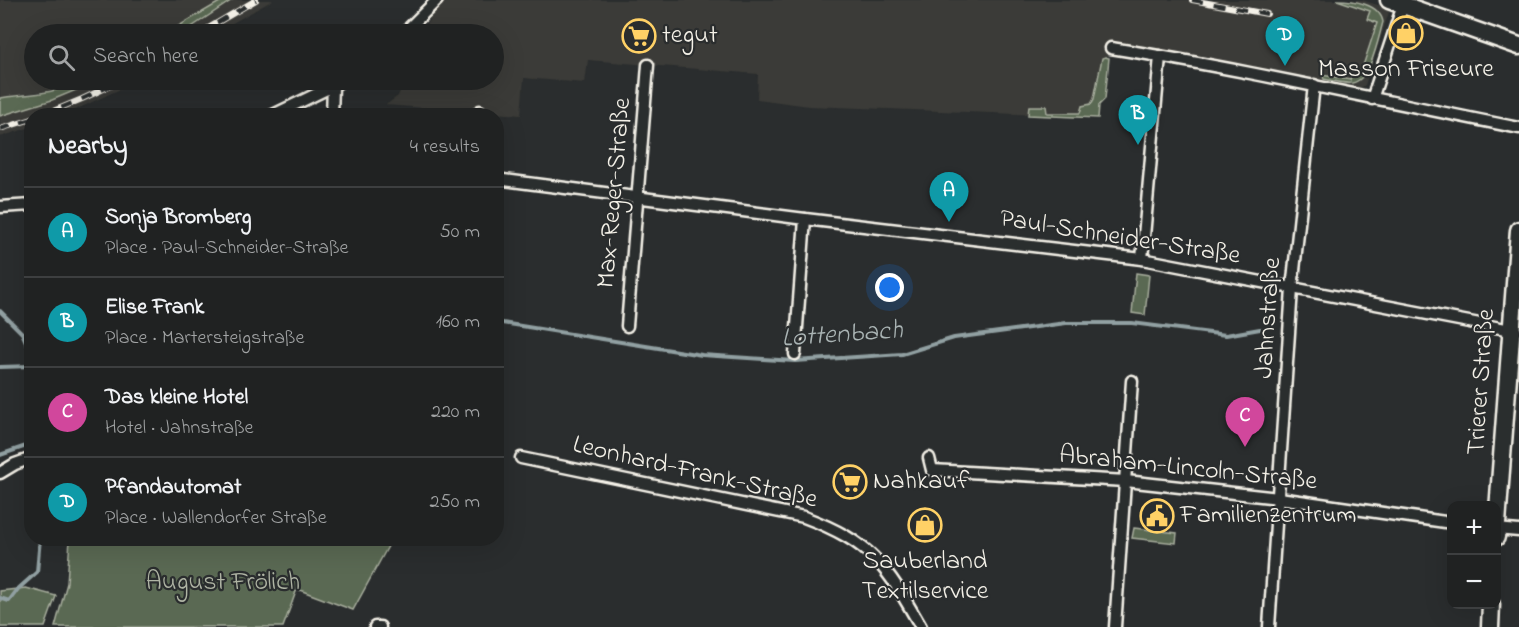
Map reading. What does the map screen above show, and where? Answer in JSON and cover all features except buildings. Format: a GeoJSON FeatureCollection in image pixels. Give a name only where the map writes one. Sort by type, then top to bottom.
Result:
{"type":"FeatureCollection","features":[{"type":"Feature","properties":{"kind":"street"},"geometry":{"type":"LineString","coordinates":[[413,24],[437,0]]}},
{"type":"Feature","properties":{"kind":"street"},"geometry":{"type":"LineString","coordinates":[[1372,99],[1396,3],[1519,46]]}},
{"type":"Feature","properties":{"kind":"street"},"geometry":{"type":"LineString","coordinates":[[1111,48],[1314,85],[1519,128]]}},
{"type":"Feature","properties":{"kind":"street"},"geometry":{"type":"LineString","coordinates":[[1142,259],[1160,56]]}},
{"type":"Feature","properties":{"kind":"street","name":"Max-Reger-Straße"},"geometry":{"type":"LineString","coordinates":[[627,326],[648,65]]}},
{"type":"Feature","properties":{"kind":"street","name":"Jahnstraße"},"geometry":{"type":"LineString","coordinates":[[1269,627],[1292,289],[1314,85]]}},
{"type":"Feature","properties":{"kind":"street"},"geometry":{"type":"LineString","coordinates":[[287,108],[323,90]]}},
{"type":"Feature","properties":{"kind":"street"},"geometry":{"type":"LineString","coordinates":[[333,108],[336,90]]}},
{"type":"Feature","properties":{"kind":"street","name":"Paul-Schneider-Straße"},"geometry":{"type":"LineString","coordinates":[[504,180],[1142,259],[1515,330]]}},
{"type":"Feature","properties":{"kind":"street"},"geometry":{"type":"LineString","coordinates":[[0,207],[24,206]]}},
{"type":"Feature","properties":{"kind":"street"},"geometry":{"type":"LineString","coordinates":[[795,354],[806,219]]}},
{"type":"Feature","properties":{"kind":"street","name":"Trierer Straße"},"geometry":{"type":"LineString","coordinates":[[1500,501],[1515,330],[1519,230]]}},
{"type":"Feature","properties":{"kind":"street"},"geometry":{"type":"LineString","coordinates":[[1115,627],[1132,381]]}},
{"type":"Feature","properties":{"kind":"street","name":"Leonhard-Frank-Straße"},"geometry":{"type":"LineString","coordinates":[[521,458],[804,517],[820,523],[845,535],[872,554],[895,583],[921,627]]}},
{"type":"Feature","properties":{"kind":"street","name":"Abraham-Lincoln-Straße"},"geometry":{"type":"LineString","coordinates":[[928,458],[932,470],[1126,481],[1279,498],[1447,522]]}},
{"type":"Feature","properties":{"kind":"street"},"geometry":{"type":"LineString","coordinates":[[0,473],[24,461]]}},
{"type":"Feature","properties":{"kind":"street"},"geometry":{"type":"LineString","coordinates":[[1501,529],[1519,531]]}},
{"type":"Feature","properties":{"kind":"street"},"geometry":{"type":"LineString","coordinates":[[1490,627],[1491,609]]}},
{"type":"Feature","properties":{"kind":"street"},"geometry":{"type":"LineString","coordinates":[[375,627],[380,627]]}},
{"type":"Feature","properties":{"kind":"shaded area"},"geometry":{"type":"Polygon","coordinates":[[[0,0],[223,0],[182,24],[24,24],[24,90],[52,90],[0,98],[0,0]]]}},
{"type":"Feature","properties":{"kind":"shaded area"},"geometry":{"type":"Polygon","coordinates":[[[232,0],[273,0],[231,24],[196,24],[232,0]]]}},
{"type":"Feature","properties":{"kind":"shaded area"},"geometry":{"type":"Polygon","coordinates":[[[446,0],[1337,0],[1370,11],[1377,23],[1361,72],[1350,80],[1321,75],[1356,82],[1368,70],[1383,22],[1377,10],[1348,0],[1362,0],[1390,9],[1365,85],[1356,92],[1110,41],[1097,117],[809,106],[757,99],[758,74],[588,60],[585,83],[524,78],[521,115],[504,114],[504,108],[426,108],[386,105],[398,96],[401,90],[504,90],[504,24],[427,24],[446,0]]]}},
{"type":"Feature","properties":{"kind":"shaded area"},"geometry":{"type":"Polygon","coordinates":[[[76,90],[118,90],[79,108],[26,108],[76,90]]]}},
{"type":"Feature","properties":{"kind":"shaded area"},"geometry":{"type":"Polygon","coordinates":[[[24,109],[24,129],[0,137],[0,116],[24,109]]]}},
{"type":"Feature","properties":{"kind":"green space"},"geometry":{"type":"Polygon","coordinates":[[[223,0],[232,0],[196,24],[182,24],[223,0]]]}},
{"type":"Feature","properties":{"kind":"green space"},"geometry":{"type":"Polygon","coordinates":[[[1337,0],[1365,4],[1377,11],[1383,22],[1369,67],[1359,80],[1352,83],[1324,79],[1322,75],[1350,80],[1353,69],[1361,72],[1377,23],[1367,19],[1370,11],[1337,0]]]}},
{"type":"Feature","properties":{"kind":"green space"},"geometry":{"type":"Polygon","coordinates":[[[1102,58],[1109,58],[1105,99],[1099,105],[1098,118],[1028,115],[1029,106],[1046,106],[1047,113],[1080,113],[1082,106],[1091,104],[1094,99],[1102,58]]]}},
{"type":"Feature","properties":{"kind":"green space"},"geometry":{"type":"Polygon","coordinates":[[[76,90],[0,116],[0,98],[76,90]]]}},
{"type":"Feature","properties":{"kind":"green space"},"geometry":{"type":"Polygon","coordinates":[[[1136,273],[1149,275],[1145,315],[1132,313],[1136,273]]]}},
{"type":"Feature","properties":{"kind":"green space"},"geometry":{"type":"Polygon","coordinates":[[[1134,528],[1177,533],[1176,543],[1132,538],[1134,528]]]}},
{"type":"Feature","properties":{"kind":"green space","name":"August Frölich"},"geometry":{"type":"Polygon","coordinates":[[[69,546],[388,546],[353,610],[297,589],[283,627],[55,627],[67,583],[69,546]]]}},
{"type":"Feature","properties":{"kind":"green space"},"geometry":{"type":"Polygon","coordinates":[[[26,588],[56,596],[45,627],[0,627],[0,591],[26,588]]]}},
{"type":"Feature","properties":{"kind":"waterway"},"geometry":{"type":"LineString","coordinates":[[0,311],[24,337]]}},
{"type":"Feature","properties":{"kind":"waterway","name":"Lottenbach"},"geometry":{"type":"LineString","coordinates":[[504,323],[702,355],[795,361],[902,354],[954,338],[1066,323],[1132,323],[1226,335],[1260,329]]}},
{"type":"Feature","properties":{"kind":"waterway","name":"Lottenbach"},"geometry":{"type":"LineString","coordinates":[[0,367],[24,366]]}},
{"type":"Feature","properties":{"kind":"waterway"},"geometry":{"type":"LineString","coordinates":[[0,455],[24,447]]}},
{"type":"Feature","properties":{"kind":"waterway"},"geometry":{"type":"LineString","coordinates":[[0,598],[9,601],[18,589],[37,572],[39,546]]}},
{"type":"Feature","properties":{"kind":"railway"},"geometry":{"type":"LineString","coordinates":[[215,24],[256,0]]}},
{"type":"Feature","properties":{"kind":"railway"},"geometry":{"type":"LineString","coordinates":[[1192,0],[1267,14]]}},
{"type":"Feature","properties":{"kind":"railway"},"geometry":{"type":"LineString","coordinates":[[60,108],[101,90]]}},
{"type":"Feature","properties":{"kind":"railway"},"geometry":{"type":"LineString","coordinates":[[0,129],[24,122]]}},
{"type":"Feature","properties":{"kind":"place","name":"Masson Friseure"},"geometry":{"type":"Point","coordinates":[1406,33]}},
{"type":"Feature","properties":{"kind":"place","name":"tegut"},"geometry":{"type":"Point","coordinates":[639,36]}},
{"type":"Feature","properties":{"kind":"place","name":"Pfandautomat"},"geometry":{"type":"Point","coordinates":[1285,66]}},
{"type":"Feature","properties":{"kind":"place","name":"Elise Frank"},"geometry":{"type":"Point","coordinates":[1138,145]}},
{"type":"Feature","properties":{"kind":"place","name":"Sonja Bromberg"},"geometry":{"type":"Point","coordinates":[949,222]}},
{"type":"Feature","properties":{"kind":"place","name":"Das kleine Hotel"},"geometry":{"type":"Point","coordinates":[1245,447]}},
{"type":"Feature","properties":{"kind":"place","name":"Nahkauf"},"geometry":{"type":"Point","coordinates":[850,482]}},
{"type":"Feature","properties":{"kind":"place","name":"Familienzentrum"},"geometry":{"type":"Point","coordinates":[1157,516]}},
{"type":"Feature","properties":{"kind":"place","name":"Sauberland Textilservice"},"geometry":{"type":"Point","coordinates":[925,525]}}]}
